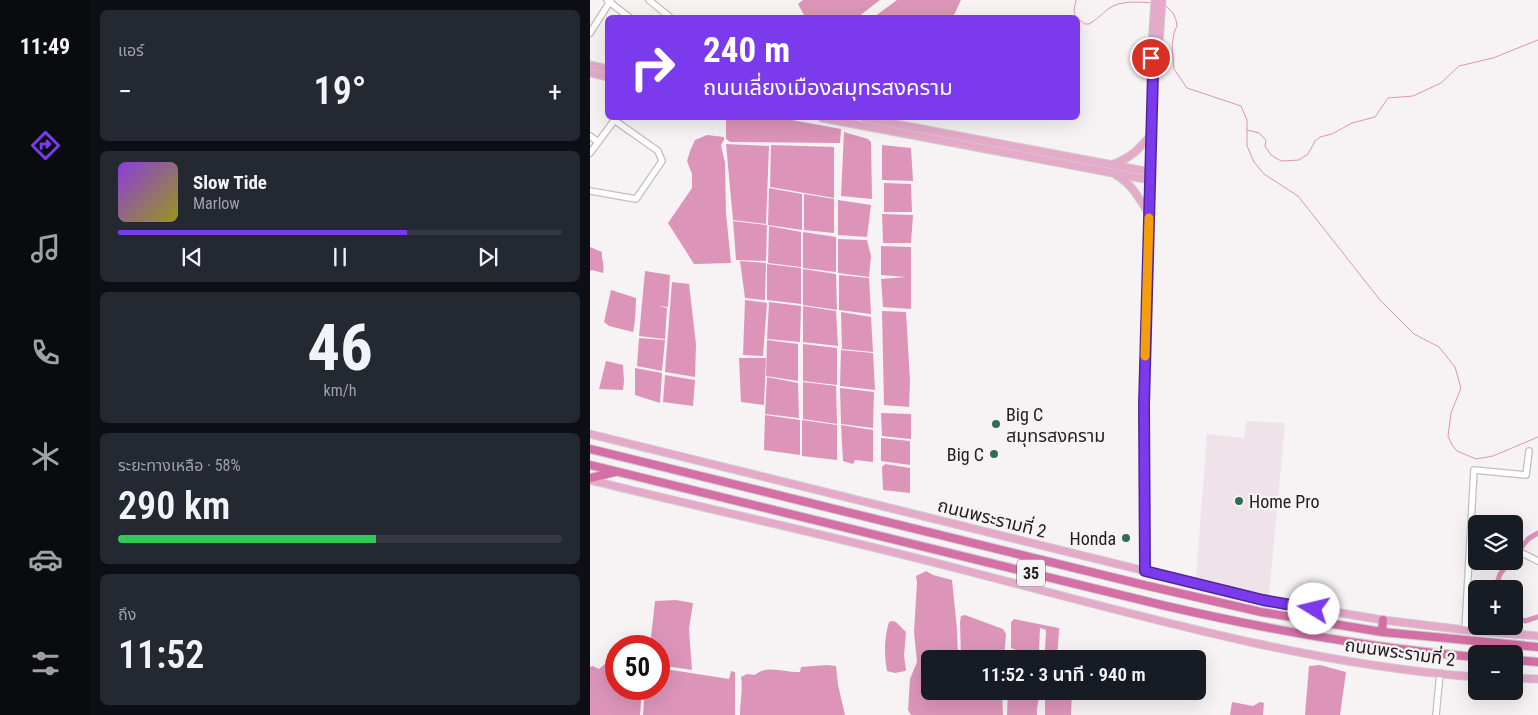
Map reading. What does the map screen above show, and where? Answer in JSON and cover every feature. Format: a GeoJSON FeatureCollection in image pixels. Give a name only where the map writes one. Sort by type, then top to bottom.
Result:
{"type":"FeatureCollection","features":[{"type":"Feature","properties":{"kind":"highway","name":"ถนนพระรามที่ 2"},"geometry":{"type":"LineString","coordinates":[[590,449],[1144,585],[1262,612],[1382,632],[1538,647]]}},
{"type":"Feature","properties":{"kind":"highway","name":"ถนนพระรามที่ 2"},"geometry":{"type":"LineString","coordinates":[[590,465],[1259,627],[1350,643],[1468,656]]}},
{"type":"Feature","properties":{"kind":"highway"},"geometry":{"type":"LineString","coordinates":[[590,479],[617,472]]}},
{"type":"Feature","properties":{"kind":"highway"},"geometry":{"type":"LineString","coordinates":[[1382,632],[1383,620]]}},
{"type":"Feature","properties":{"kind":"highway"},"geometry":{"type":"LineString","coordinates":[[1523,661],[1538,662]]}},
{"type":"Feature","properties":{"kind":"main road"},"geometry":{"type":"LineString","coordinates":[[1155,0],[1157,13]]}},
{"type":"Feature","properties":{"kind":"main road"},"geometry":{"type":"LineString","coordinates":[[1145,571],[1144,405],[1152,135],[1153,73],[1151,58],[1157,13],[1162,0]]}},
{"type":"Feature","properties":{"kind":"main road"},"geometry":{"type":"LineString","coordinates":[[590,65],[605,68]]}},
{"type":"Feature","properties":{"kind":"main road"},"geometry":{"type":"LineString","coordinates":[[590,74],[605,76]]}},
{"type":"Feature","properties":{"kind":"main road"},"geometry":{"type":"LineString","coordinates":[[834,120],[1093,165],[1124,161],[1152,135]]}},
{"type":"Feature","properties":{"kind":"main road"},"geometry":{"type":"LineString","coordinates":[[874,120],[1093,165],[1130,184],[1149,214]]}},
{"type":"Feature","properties":{"kind":"main road"},"geometry":{"type":"LineString","coordinates":[[1110,164],[1150,172]]}},
{"type":"Feature","properties":{"kind":"main road"},"geometry":{"type":"LineString","coordinates":[[1111,173],[1150,180]]}},
{"type":"Feature","properties":{"kind":"main road","name":"ถนนพระรามที่ 2"},"geometry":{"type":"LineString","coordinates":[[590,434],[1263,600],[1383,620],[1465,630],[1538,636]]}},
{"type":"Feature","properties":{"kind":"main road","name":"ถนนพระรามที่ 2"},"geometry":{"type":"LineString","coordinates":[[590,479],[966,570],[1144,618],[1345,660],[1468,676]]}},
{"type":"Feature","properties":{"kind":"main road"},"geometry":{"type":"LineString","coordinates":[[1523,678],[1538,679]]}},
{"type":"Feature","properties":{"kind":"street"},"geometry":{"type":"LineString","coordinates":[[649,0],[667,15]]}},
{"type":"Feature","properties":{"kind":"street"},"geometry":{"type":"LineString","coordinates":[[590,33],[609,1],[626,15]]}},
{"type":"Feature","properties":{"kind":"street"},"geometry":{"type":"LineString","coordinates":[[590,19],[597,22]]}},
{"type":"Feature","properties":{"kind":"street"},"geometry":{"type":"LineString","coordinates":[[590,154],[614,120]]}},
{"type":"Feature","properties":{"kind":"street"},"geometry":{"type":"LineString","coordinates":[[590,191],[636,199],[662,161],[658,151],[616,120]]}},
{"type":"Feature","properties":{"kind":"street"},"geometry":{"type":"LineString","coordinates":[[590,136],[598,142]]}},
{"type":"Feature","properties":{"kind":"street"},"geometry":{"type":"LineString","coordinates":[[1465,630],[1474,470],[1526,475],[1529,451]]}},
{"type":"Feature","properties":{"kind":"street"},"geometry":{"type":"LineString","coordinates":[[1524,554],[1538,561]]}},
{"type":"Feature","properties":{"kind":"street"},"geometry":{"type":"LineString","coordinates":[[1436,715],[1440,673]]}},
{"type":"Feature","properties":{"kind":"shaded area"},"geometry":{"type":"Polygon","coordinates":[[[803,0],[880,0],[861,15],[804,15],[798,4],[803,0]]]}},
{"type":"Feature","properties":{"kind":"shaded area"},"geometry":{"type":"Polygon","coordinates":[[[897,0],[961,0],[954,15],[877,15],[897,0]]]}},
{"type":"Feature","properties":{"kind":"shaded area"},"geometry":{"type":"Polygon","coordinates":[[[726,120],[792,120],[841,129],[840,143],[730,142],[726,139],[726,120]]]}},
{"type":"Feature","properties":{"kind":"shaded area"},"geometry":{"type":"Polygon","coordinates":[[[844,132],[868,139],[871,142],[872,199],[841,196],[844,132]]]}},
{"type":"Feature","properties":{"kind":"shaded area"},"geometry":{"type":"Polygon","coordinates":[[[707,135],[724,137],[721,145],[725,163],[726,213],[731,263],[694,264],[668,223],[692,188],[692,174],[687,161],[690,151],[695,140],[707,135]]]}},
{"type":"Feature","properties":{"kind":"shaded area"},"geometry":{"type":"Polygon","coordinates":[[[726,144],[769,146],[766,224],[733,220],[726,144]]]}},
{"type":"Feature","properties":{"kind":"shaded area"},"geometry":{"type":"Polygon","coordinates":[[[771,145],[834,147],[834,198],[770,187],[771,145]]]}},
{"type":"Feature","properties":{"kind":"shaded area"},"geometry":{"type":"Polygon","coordinates":[[[882,145],[911,148],[913,181],[882,180],[882,145]]]}},
{"type":"Feature","properties":{"kind":"shaded area"},"geometry":{"type":"Polygon","coordinates":[[[884,183],[911,184],[912,212],[884,212],[884,183]]]}},
{"type":"Feature","properties":{"kind":"shaded area"},"geometry":{"type":"Polygon","coordinates":[[[769,188],[802,194],[802,230],[768,225],[769,188]]]}},
{"type":"Feature","properties":{"kind":"shaded area"},"geometry":{"type":"Polygon","coordinates":[[[804,194],[834,199],[834,233],[804,230],[804,194]]]}},
{"type":"Feature","properties":{"kind":"shaded area"},"geometry":{"type":"Polygon","coordinates":[[[838,200],[871,205],[867,237],[838,235],[838,200]]]}},
{"type":"Feature","properties":{"kind":"shaded area"},"geometry":{"type":"Polygon","coordinates":[[[882,214],[913,215],[911,243],[883,243],[882,214]]]}},
{"type":"Feature","properties":{"kind":"shaded area"},"geometry":{"type":"Polygon","coordinates":[[[733,221],[767,225],[766,261],[736,260],[733,221]]]}},
{"type":"Feature","properties":{"kind":"shaded area"},"geometry":{"type":"Polygon","coordinates":[[[769,226],[801,232],[801,267],[768,263],[769,226]]]}},
{"type":"Feature","properties":{"kind":"shaded area"},"geometry":{"type":"Polygon","coordinates":[[[803,232],[836,237],[836,272],[803,268],[803,232]]]}},
{"type":"Feature","properties":{"kind":"shaded area"},"geometry":{"type":"Polygon","coordinates":[[[838,239],[867,240],[871,256],[869,277],[838,273],[838,239]]]}},
{"type":"Feature","properties":{"kind":"shaded area"},"geometry":{"type":"Polygon","coordinates":[[[881,246],[911,247],[911,309],[883,307],[881,279],[906,277],[881,275],[881,246]]]}},
{"type":"Feature","properties":{"kind":"shaded area"},"geometry":{"type":"Polygon","coordinates":[[[590,247],[602,252],[603,273],[590,271],[590,247]]]}},
{"type":"Feature","properties":{"kind":"shaded area"},"geometry":{"type":"Polygon","coordinates":[[[740,261],[766,263],[765,300],[745,298],[740,261]]]}},
{"type":"Feature","properties":{"kind":"shaded area"},"geometry":{"type":"Polygon","coordinates":[[[767,264],[801,268],[801,304],[767,300],[767,264]]]}},
{"type":"Feature","properties":{"kind":"shaded area"},"geometry":{"type":"Polygon","coordinates":[[[803,269],[836,274],[837,310],[803,305],[803,269]]]}},
{"type":"Feature","properties":{"kind":"shaded area"},"geometry":{"type":"Polygon","coordinates":[[[645,271],[670,275],[668,307],[658,306],[667,308],[665,339],[639,336],[645,271]]]}},
{"type":"Feature","properties":{"kind":"shaded area"},"geometry":{"type":"Polygon","coordinates":[[[839,275],[869,278],[871,314],[839,310],[839,275]]]}},
{"type":"Feature","properties":{"kind":"shaded area"},"geometry":{"type":"Polygon","coordinates":[[[672,282],[689,284],[696,344],[695,377],[665,372],[672,282]]]}},
{"type":"Feature","properties":{"kind":"shaded area"},"geometry":{"type":"Polygon","coordinates":[[[611,290],[636,298],[633,332],[609,326],[604,322],[611,290]]]}},
{"type":"Feature","properties":{"kind":"shaded area"},"geometry":{"type":"Polygon","coordinates":[[[745,300],[767,303],[763,356],[743,355],[745,300]]]}},
{"type":"Feature","properties":{"kind":"shaded area"},"geometry":{"type":"Polygon","coordinates":[[[769,302],[801,306],[800,342],[767,339],[769,302]]]}},
{"type":"Feature","properties":{"kind":"shaded area"},"geometry":{"type":"Polygon","coordinates":[[[803,306],[836,311],[838,346],[803,342],[803,306]]]}},
{"type":"Feature","properties":{"kind":"shaded area"},"geometry":{"type":"Polygon","coordinates":[[[882,311],[906,312],[910,381],[909,407],[884,405],[882,311]]]}},
{"type":"Feature","properties":{"kind":"shaded area"},"geometry":{"type":"Polygon","coordinates":[[[841,312],[871,317],[873,352],[842,349],[841,312]]]}},
{"type":"Feature","properties":{"kind":"shaded area"},"geometry":{"type":"Polygon","coordinates":[[[639,338],[665,340],[662,371],[637,366],[639,338]]]}},
{"type":"Feature","properties":{"kind":"shaded area"},"geometry":{"type":"Polygon","coordinates":[[[767,340],[798,344],[798,381],[766,376],[767,340]]]}},
{"type":"Feature","properties":{"kind":"shaded area"},"geometry":{"type":"Polygon","coordinates":[[[803,344],[837,348],[837,385],[803,381],[803,344]]]}},
{"type":"Feature","properties":{"kind":"shaded area"},"geometry":{"type":"Polygon","coordinates":[[[841,350],[873,353],[875,390],[840,386],[841,350]]]}},
{"type":"Feature","properties":{"kind":"shaded area"},"geometry":{"type":"Polygon","coordinates":[[[739,358],[766,358],[764,405],[741,402],[739,358]]]}},
{"type":"Feature","properties":{"kind":"shaded area"},"geometry":{"type":"Polygon","coordinates":[[[606,361],[623,365],[623,390],[599,389],[606,361]]]}},
{"type":"Feature","properties":{"kind":"shaded area"},"geometry":{"type":"Polygon","coordinates":[[[635,368],[662,373],[660,403],[635,395],[635,368]]]}},
{"type":"Feature","properties":{"kind":"shaded area"},"geometry":{"type":"Polygon","coordinates":[[[665,375],[695,380],[693,406],[663,402],[665,375]]]}},
{"type":"Feature","properties":{"kind":"shaded area"},"geometry":{"type":"Polygon","coordinates":[[[767,377],[798,383],[799,418],[765,414],[767,377]]]}},
{"type":"Feature","properties":{"kind":"shaded area"},"geometry":{"type":"Polygon","coordinates":[[[803,382],[836,386],[837,424],[803,419],[803,382]]]}},
{"type":"Feature","properties":{"kind":"shaded area"},"geometry":{"type":"Polygon","coordinates":[[[840,388],[874,392],[873,428],[841,424],[840,388]]]}},
{"type":"Feature","properties":{"kind":"shaded area"},"geometry":{"type":"Polygon","coordinates":[[[881,413],[911,414],[911,439],[882,436],[881,413]]]}},
{"type":"Feature","properties":{"kind":"shaded area"},"geometry":{"type":"Polygon","coordinates":[[[765,415],[800,420],[800,455],[764,450],[765,415]]]}},
{"type":"Feature","properties":{"kind":"shaded area"},"geometry":{"type":"Polygon","coordinates":[[[802,420],[837,425],[837,460],[802,456],[802,420]]]}},
{"type":"Feature","properties":{"kind":"shaded area"},"geometry":{"type":"Polygon","coordinates":[[[1247,421],[1285,423],[1269,596],[1196,578],[1207,434],[1244,438],[1247,421]]]}},
{"type":"Feature","properties":{"kind":"shaded area"},"geometry":{"type":"Polygon","coordinates":[[[841,425],[873,430],[873,462],[855,460],[853,464],[843,461],[841,425]]]}},
{"type":"Feature","properties":{"kind":"shaded area"},"geometry":{"type":"Polygon","coordinates":[[[881,438],[910,441],[910,465],[881,461],[881,438]]]}},
{"type":"Feature","properties":{"kind":"shaded area"},"geometry":{"type":"Polygon","coordinates":[[[885,464],[910,468],[910,493],[883,490],[882,467],[885,464]]]}},
{"type":"Feature","properties":{"kind":"shaded area"},"geometry":{"type":"Polygon","coordinates":[[[926,571],[952,580],[957,629],[958,650],[921,650],[921,700],[1002,700],[1003,715],[911,715],[908,710],[910,679],[917,662],[914,632],[916,576],[926,571]]]}},
{"type":"Feature","properties":{"kind":"shaded area"},"geometry":{"type":"Polygon","coordinates":[[[676,600],[693,603],[689,629],[692,670],[670,667],[670,635],[651,635],[655,601],[676,600]]]}},
{"type":"Feature","properties":{"kind":"shaded area"},"geometry":{"type":"Polygon","coordinates":[[[965,615],[1003,629],[1006,634],[1005,650],[961,650],[961,616],[965,615]]]}},
{"type":"Feature","properties":{"kind":"shaded area"},"geometry":{"type":"Polygon","coordinates":[[[1014,619],[1059,628],[1057,650],[1045,650],[1046,630],[1040,628],[1039,650],[1016,650],[1011,648],[1011,622],[1014,619]]]}},
{"type":"Feature","properties":{"kind":"shaded area"},"geometry":{"type":"Polygon","coordinates":[[[889,622],[896,622],[906,632],[904,656],[906,670],[895,673],[887,671],[885,658],[886,634],[889,622]]]}},
{"type":"Feature","properties":{"kind":"shaded area"},"geometry":{"type":"Polygon","coordinates":[[[605,664],[605,700],[641,700],[640,715],[590,715],[590,667],[593,666],[599,669],[605,664]]]}},
{"type":"Feature","properties":{"kind":"shaded area"},"geometry":{"type":"Polygon","coordinates":[[[1320,665],[1346,672],[1340,715],[1305,715],[1309,666],[1320,665]]]}},
{"type":"Feature","properties":{"kind":"shaded area"},"geometry":{"type":"Polygon","coordinates":[[[836,666],[845,715],[740,715],[741,677],[747,674],[755,675],[771,669],[800,672],[801,667],[836,666]]]}},
{"type":"Feature","properties":{"kind":"shaded area"},"geometry":{"type":"Polygon","coordinates":[[[670,670],[729,679],[731,671],[735,672],[735,715],[643,715],[644,700],[670,700],[670,670]]]}},
{"type":"Feature","properties":{"kind":"shaded area"},"geometry":{"type":"Polygon","coordinates":[[[1008,700],[1038,700],[1037,715],[1007,715],[1008,700]]]}},
{"type":"Feature","properties":{"kind":"shaded area"},"geometry":{"type":"Polygon","coordinates":[[[1045,700],[1072,700],[1071,715],[1045,715],[1045,700]]]}},
{"type":"Feature","properties":{"kind":"shaded area"},"geometry":{"type":"Polygon","coordinates":[[[1232,702],[1253,706],[1260,702],[1264,703],[1263,715],[1230,715],[1232,702]]]}},
{"type":"Feature","properties":{"kind":"waterway"},"geometry":{"type":"LineString","coordinates":[[1075,15],[1076,0]]}},
{"type":"Feature","properties":{"kind":"waterway"},"geometry":{"type":"LineString","coordinates":[[1080,20],[1089,24],[1108,9],[1118,4],[1130,2],[1153,3]]}},
{"type":"Feature","properties":{"kind":"waterway"},"geometry":{"type":"LineString","coordinates":[[1164,4],[1173,13],[1177,26],[1172,46],[1174,69],[1187,88],[1241,106],[1247,120],[1247,146],[1254,162],[1264,174],[1298,196],[1380,300],[1414,334],[1439,347],[1455,367],[1461,388],[1451,413],[1448,436],[1457,451],[1476,459],[1493,456],[1538,437]]}},
{"type":"Feature","properties":{"kind":"waterway"},"geometry":{"type":"LineString","coordinates":[[1247,130],[1259,133],[1266,140],[1265,146],[1271,155],[1281,161],[1299,160],[1308,154],[1315,141],[1320,137],[1332,134],[1352,123],[1375,117],[1388,98],[1413,96],[1441,83],[1459,66],[1493,58],[1538,40]]}},
{"type":"Feature","properties":{"kind":"waterway"},"geometry":{"type":"LineString","coordinates":[[1523,545],[1528,539],[1538,533]]}},
{"type":"Feature","properties":{"kind":"waterway"},"geometry":{"type":"LineString","coordinates":[[1498,580],[1503,570]]}},
{"type":"Feature","properties":{"kind":"waterway"},"geometry":{"type":"LineString","coordinates":[[1523,620],[1538,617]]}},
{"type":"Feature","properties":{"kind":"slow traffic"},"geometry":{"type":"LineString","coordinates":[[1145,356],[1149,218]]}},
{"type":"Feature","properties":{"kind":"place","name":"Big C สมุทรสงคราม"},"geometry":{"type":"Point","coordinates":[996,424]}},
{"type":"Feature","properties":{"kind":"place","name":"Big C"},"geometry":{"type":"Point","coordinates":[994,454]}},
{"type":"Feature","properties":{"kind":"place","name":"Home Pro"},"geometry":{"type":"Point","coordinates":[1239,501]}},
{"type":"Feature","properties":{"kind":"place","name":"Honda"},"geometry":{"type":"Point","coordinates":[1126,538]}},
{"type":"Feature","properties":{"kind":"route"},"geometry":{"type":"LineString","coordinates":[[1151,58],[1153,73],[1144,405],[1145,571],[1263,600],[1314,609]]}}]}
